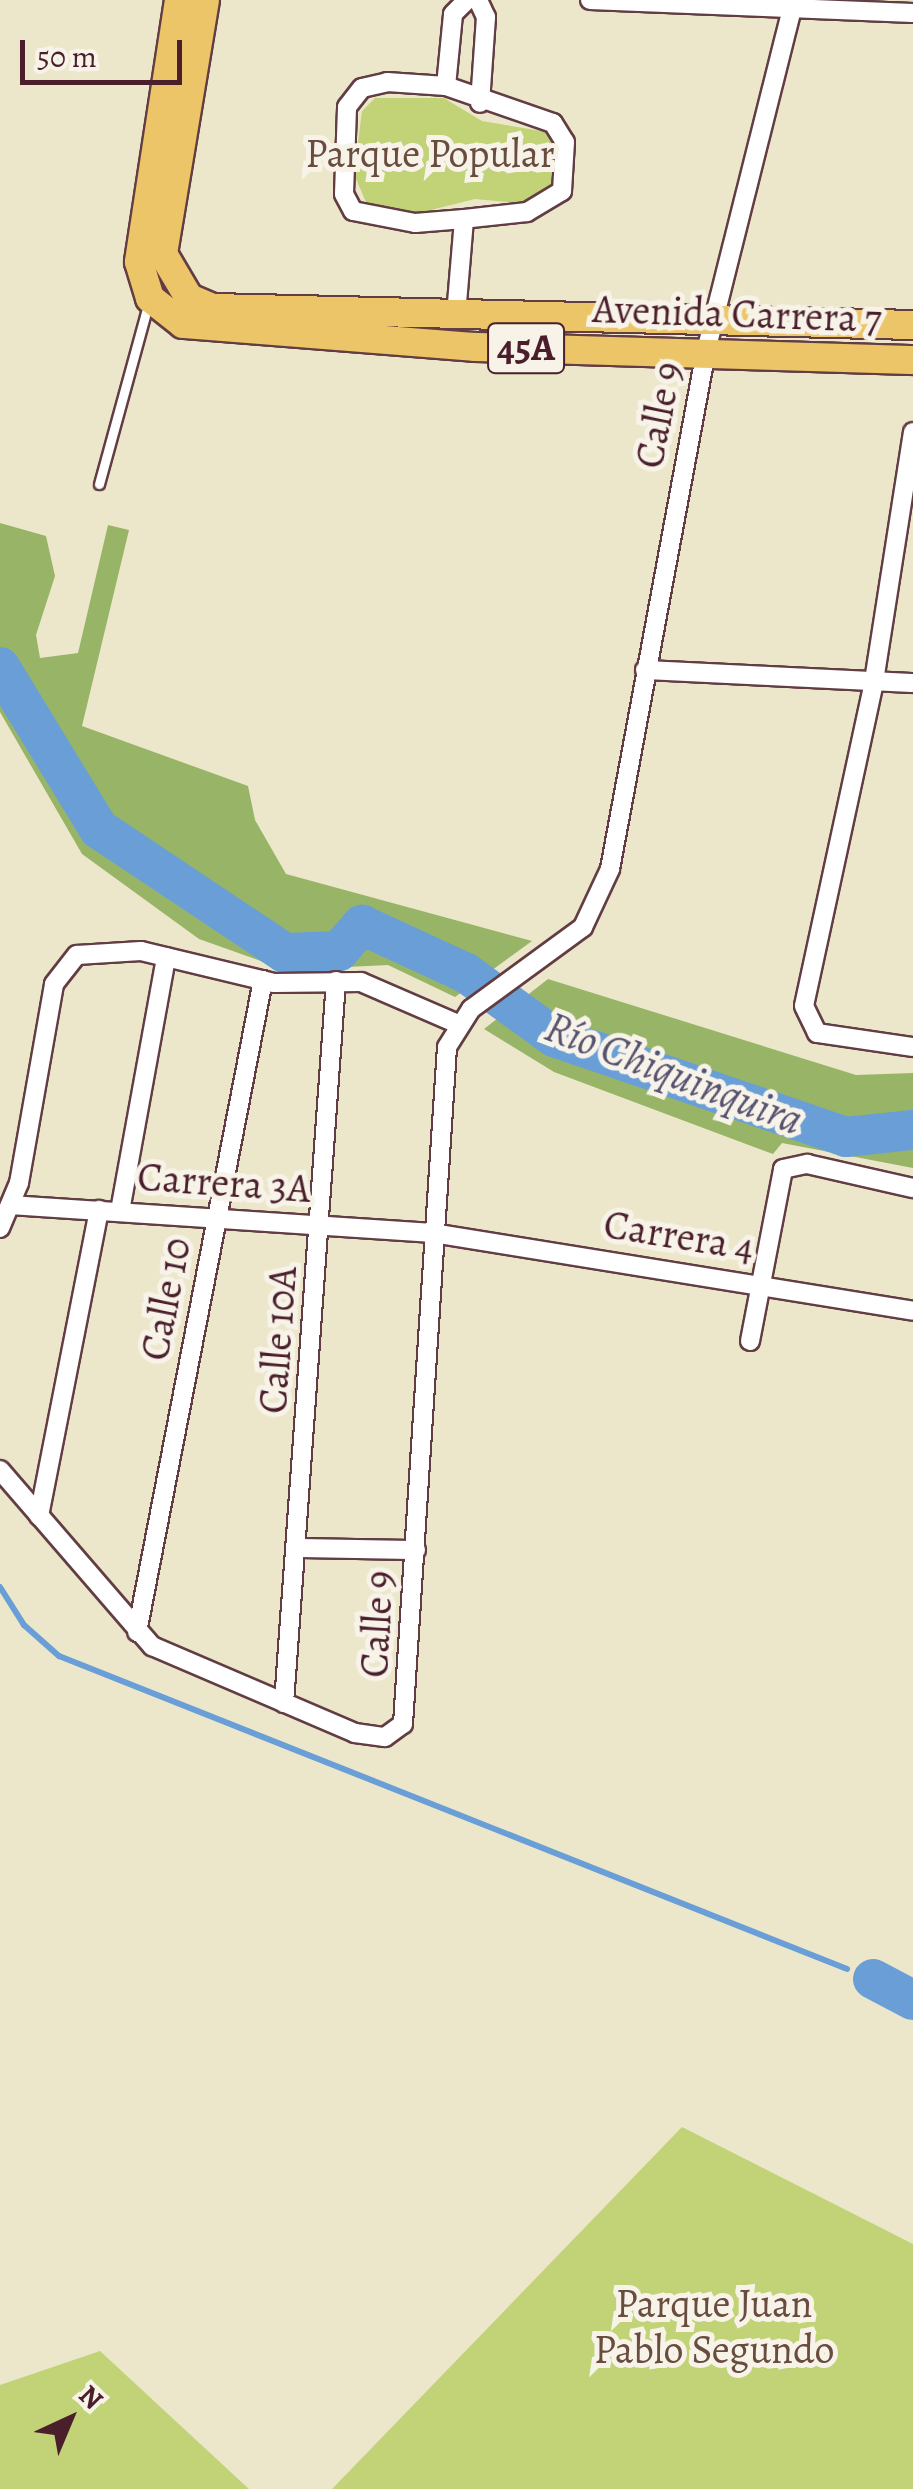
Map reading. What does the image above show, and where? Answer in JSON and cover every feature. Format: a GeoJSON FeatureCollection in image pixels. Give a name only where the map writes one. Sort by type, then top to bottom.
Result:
{"type":"FeatureCollection","features":[{"type":"Feature","properties":{"kind":"main road"},"geometry":{"type":"LineString","coordinates":[[150,298],[140,262],[180,0]]}},
{"type":"Feature","properties":{"kind":"main road","name":"Avenida Carrera 7"},"geometry":{"type":"LineString","coordinates":[[205,0],[163,254],[178,288],[213,308],[913,325]]}},
{"type":"Feature","properties":{"kind":"main road","name":"Avenida Carrera 7"},"geometry":{"type":"LineString","coordinates":[[150,298],[200,328],[913,360]]}},
{"type":"Feature","properties":{"kind":"street"},"geometry":{"type":"LineString","coordinates":[[446,86],[453,14],[467,0]]}},
{"type":"Feature","properties":{"kind":"street"},"geometry":{"type":"LineString","coordinates":[[478,0],[486,17],[480,103]]}},
{"type":"Feature","properties":{"kind":"street"},"geometry":{"type":"LineString","coordinates":[[590,0],[913,13]]}},
{"type":"Feature","properties":{"kind":"street","name":"Calle 9"},"geometry":{"type":"LineString","coordinates":[[0,1470],[137,1632],[172,1658],[372,1737],[398,1732],[408,1708],[433,1234],[448,1047],[458,1024],[471,1008],[583,927],[600,900],[706,351],[792,6]]}},
{"type":"Feature","properties":{"kind":"street"},"geometry":{"type":"LineString","coordinates":[[446,86],[480,103],[553,123],[565,142],[562,191],[527,212],[464,219],[368,218],[344,194],[347,107],[362,88],[446,86]]}},
{"type":"Feature","properties":{"kind":"street"},"geometry":{"type":"LineString","coordinates":[[456,315],[464,219]]}},
{"type":"Feature","properties":{"kind":"street"},"geometry":{"type":"LineString","coordinates":[[913,432],[907,530],[804,1006],[817,1033],[913,1047]]}},
{"type":"Feature","properties":{"kind":"street"},"geometry":{"type":"LineString","coordinates":[[646,670],[913,683]]}},
{"type":"Feature","properties":{"kind":"street"},"geometry":{"type":"LineString","coordinates":[[0,1228],[10,1205],[63,963],[117,952],[166,957],[262,980],[336,981],[404,997],[458,1024]]}},
{"type":"Feature","properties":{"kind":"street"},"geometry":{"type":"LineString","coordinates":[[120,1211],[166,957]]}},
{"type":"Feature","properties":{"kind":"street","name":"Calle 10"},"geometry":{"type":"LineString","coordinates":[[137,1632],[262,980]]}},
{"type":"Feature","properties":{"kind":"street","name":"Calle 10A"},"geometry":{"type":"LineString","coordinates":[[284,1704],[322,1224],[336,981]]}},
{"type":"Feature","properties":{"kind":"street"},"geometry":{"type":"LineString","coordinates":[[750,1341],[778,1175],[789,1165],[913,1188]]}},
{"type":"Feature","properties":{"kind":"street","name":"Carrera 3A"},"geometry":{"type":"LineString","coordinates":[[10,1205],[433,1234]]}},
{"type":"Feature","properties":{"kind":"street"},"geometry":{"type":"LineString","coordinates":[[39,1516],[99,1210]]}},
{"type":"Feature","properties":{"kind":"street","name":"Carrera 4"},"geometry":{"type":"LineString","coordinates":[[433,1234],[913,1310]]}},
{"type":"Feature","properties":{"kind":"street"},"geometry":{"type":"LineString","coordinates":[[296,1548],[416,1550]]}},
{"type":"Feature","properties":{"kind":"lane"},"geometry":{"type":"LineString","coordinates":[[98,484],[150,298]]}},
{"type":"Feature","properties":{"kind":"green space","name":"Parque Popular"},"geometry":{"type":"Polygon","coordinates":[[[375,98],[444,98],[482,121],[547,132],[560,144],[556,193],[542,205],[475,199],[415,214],[368,207],[354,174],[362,111],[375,98]]]}},
{"type":"Feature","properties":{"kind":"green space"},"geometry":{"type":"Polygon","coordinates":[[[0,523],[46,536],[55,576],[36,635],[40,658],[78,653],[108,525],[129,530],[82,726],[248,786],[255,820],[286,874],[532,941],[455,997],[388,965],[286,970],[199,939],[82,854],[0,712],[0,523]]]}},
{"type":"Feature","properties":{"kind":"green space"},"geometry":{"type":"Polygon","coordinates":[[[548,979],[856,1075],[913,1073],[913,1168],[782,1143],[773,1154],[554,1072],[484,1029],[548,979]]]}},
{"type":"Feature","properties":{"kind":"green space","name":"Parque Juan Pablo Segundo"},"geometry":{"type":"Polygon","coordinates":[[[682,2127],[913,2244],[913,2489],[332,2489],[682,2127]]]}},
{"type":"Feature","properties":{"kind":"green space"},"geometry":{"type":"Polygon","coordinates":[[[100,2351],[249,2489],[0,2489],[0,2385],[100,2351]]]}},
{"type":"Feature","properties":{"kind":"waterway","name":"Río Chiquinquira"},"geometry":{"type":"LineString","coordinates":[[0,667],[99,829],[285,953],[339,951],[362,925],[466,973],[554,1037],[846,1137],[913,1130]]}},
{"type":"Feature","properties":{"kind":"waterway"},"geometry":{"type":"LineString","coordinates":[[0,1587],[24,1625],[59,1656],[847,1969]]}},
{"type":"Feature","properties":{"kind":"waterway"},"geometry":{"type":"LineString","coordinates":[[873,1979],[913,2000]]}}]}
